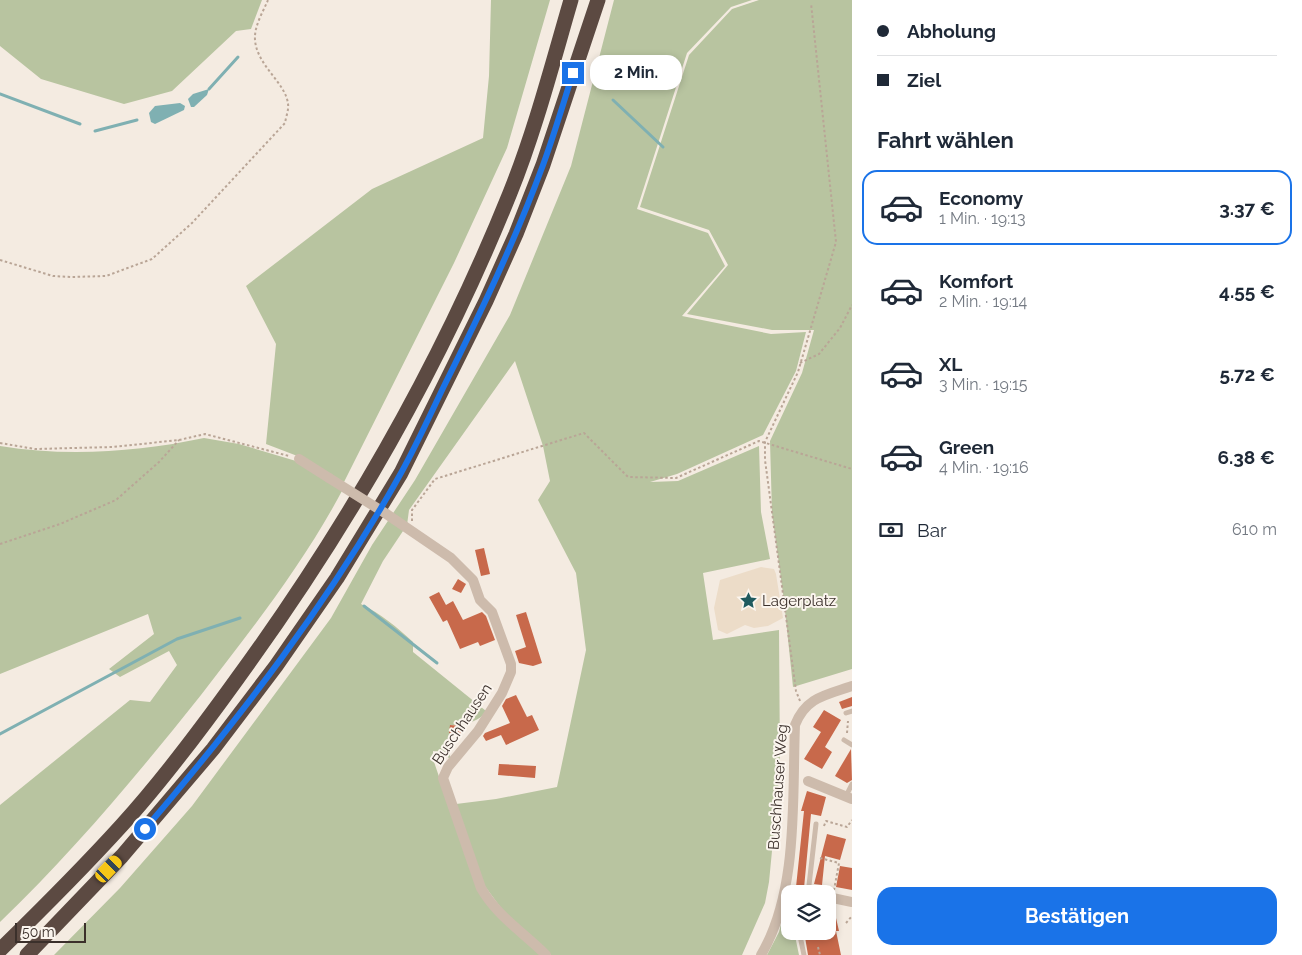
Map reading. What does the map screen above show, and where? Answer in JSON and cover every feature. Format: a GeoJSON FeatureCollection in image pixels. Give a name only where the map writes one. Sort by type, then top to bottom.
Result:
{"type":"FeatureCollection","features":[{"type":"Feature","properties":{"kind":"highway"},"geometry":{"type":"LineString","coordinates":[[0,950],[124,824],[197,734],[274,628],[354,505],[413,404],[468,292],[511,191],[537,116],[572,0]]}},
{"type":"Feature","properties":{"kind":"highway"},"geometry":{"type":"LineString","coordinates":[[27,955],[122,856],[213,750],[276,666],[337,578],[401,473],[486,301],[516,234],[543,165],[598,0]]}},
{"type":"Feature","properties":{"kind":"street","name":"Buschhausen"},"geometry":{"type":"LineString","coordinates":[[299,459],[386,513],[451,558],[473,580],[480,600],[492,612],[509,657],[511,672],[502,692],[478,731],[448,767],[443,778],[481,888],[500,915],[546,955]]}},
{"type":"Feature","properties":{"kind":"street","name":"Buschhauser Weg"},"geometry":{"type":"LineString","coordinates":[[788,885],[795,725],[804,707],[816,699],[852,686]]}},
{"type":"Feature","properties":{"kind":"street","name":"Buschhauser Weg"},"geometry":{"type":"LineString","coordinates":[[808,782],[849,798]]}},
{"type":"Feature","properties":{"kind":"street"},"geometry":{"type":"LineString","coordinates":[[836,898],[852,902]]}},
{"type":"Feature","properties":{"kind":"street","name":"Buschhauser Weg"},"geometry":{"type":"LineString","coordinates":[[761,955],[773,935],[781,913]]}},
{"type":"Feature","properties":{"kind":"lane"},"geometry":{"type":"LineString","coordinates":[[844,740],[852,745]]}},
{"type":"Feature","properties":{"kind":"lane","name":"Buschhauser Weg"},"geometry":{"type":"LineString","coordinates":[[849,798],[852,784]]}},
{"type":"Feature","properties":{"kind":"lane"},"geometry":{"type":"LineString","coordinates":[[809,885],[816,824]]}},
{"type":"Feature","properties":{"kind":"lane"},"geometry":{"type":"LineString","coordinates":[[801,940],[804,955]]}},
{"type":"Feature","properties":{"kind":"path"},"geometry":{"type":"LineString","coordinates":[[0,260],[53,276],[106,276],[152,259],[192,223],[285,123],[288,103],[276,80],[259,58],[254,39],[258,23],[268,0]]}},
{"type":"Feature","properties":{"kind":"path"},"geometry":{"type":"LineString","coordinates":[[804,707],[796,691],[765,460],[765,442],[800,363],[836,242],[811,3]]}},
{"type":"Feature","properties":{"kind":"path"},"geometry":{"type":"LineString","coordinates":[[800,363],[819,354],[840,328],[852,305]]}},
{"type":"Feature","properties":{"kind":"path"},"geometry":{"type":"LineString","coordinates":[[0,443],[35,449],[113,448],[178,440],[205,434],[299,459]]}},
{"type":"Feature","properties":{"kind":"path"},"geometry":{"type":"LineString","coordinates":[[413,531],[412,510],[436,479],[584,434],[628,477],[676,478],[759,441],[852,469]]}},
{"type":"Feature","properties":{"kind":"path"},"geometry":{"type":"LineString","coordinates":[[0,544],[60,524],[116,500],[160,462],[178,440]]}},
{"type":"Feature","properties":{"kind":"path"},"geometry":{"type":"LineString","coordinates":[[844,740],[849,723],[849,712]]}},
{"type":"Feature","properties":{"kind":"path"},"geometry":{"type":"LineString","coordinates":[[816,824],[825,826],[826,821],[848,827],[852,820]]}},
{"type":"Feature","properties":{"kind":"path"},"geometry":{"type":"LineString","coordinates":[[812,856],[839,863],[833,885]]}},
{"type":"Feature","properties":{"kind":"path"},"geometry":{"type":"LineString","coordinates":[[846,923],[852,916]]}},
{"type":"Feature","properties":{"kind":"path"},"geometry":{"type":"LineString","coordinates":[[818,947],[820,955]]}},
{"type":"Feature","properties":{"kind":"green space"},"geometry":{"type":"Polygon","coordinates":[[[0,0],[262,0],[251,29],[236,31],[172,91],[124,104],[41,79],[0,46],[0,0]]]}},
{"type":"Feature","properties":{"kind":"green space"},"geometry":{"type":"Polygon","coordinates":[[[491,0],[550,0],[507,148],[454,263],[344,482],[300,457],[266,444],[276,344],[246,286],[372,189],[483,138],[489,76],[491,0]]]}},
{"type":"Feature","properties":{"kind":"green space"},"geometry":{"type":"Polygon","coordinates":[[[614,0],[752,0],[731,7],[687,53],[637,209],[708,233],[725,266],[682,316],[771,334],[806,332],[796,371],[763,435],[677,474],[650,482],[678,481],[759,446],[761,512],[770,559],[703,573],[713,640],[779,630],[780,768],[769,882],[765,903],[742,955],[551,955],[504,912],[484,885],[456,804],[496,799],[557,787],[586,650],[576,573],[538,500],[550,481],[543,446],[515,361],[409,510],[407,525],[383,561],[361,604],[382,616],[401,631],[413,642],[413,652],[486,711],[480,718],[470,722],[450,725],[450,759],[442,752],[433,751],[433,759],[477,888],[541,955],[54,955],[120,888],[192,806],[331,618],[372,545],[415,480],[510,315],[571,166],[614,0]]]}},
{"type":"Feature","properties":{"kind":"green space"},"geometry":{"type":"Polygon","coordinates":[[[759,0],[852,0],[852,669],[793,687],[772,513],[770,441],[802,373],[814,330],[772,330],[687,314],[728,265],[709,230],[640,207],[689,55],[732,9],[759,0]]]}},
{"type":"Feature","properties":{"kind":"green space"},"geometry":{"type":"Polygon","coordinates":[[[204,438],[239,444],[296,461],[343,489],[312,543],[258,620],[201,695],[104,812],[0,922],[0,805],[130,700],[150,702],[177,665],[169,651],[120,677],[109,669],[154,634],[148,614],[0,674],[0,446],[77,452],[128,450],[204,438]]]}},
{"type":"Feature","properties":{"kind":"green space"},"geometry":{"type":"Polygon","coordinates":[[[781,924],[781,940],[796,940],[799,955],[767,955],[781,924]]]}},
{"type":"Feature","properties":{"kind":"shaded area","name":"Lagerplatz"},"geometry":{"type":"Polygon","coordinates":[[[761,567],[774,569],[783,618],[768,626],[754,628],[745,625],[727,634],[718,630],[714,608],[720,580],[761,567]]]}},
{"type":"Feature","properties":{"kind":"water"},"geometry":{"type":"Polygon","coordinates":[[[209,89],[207,95],[194,107],[191,107],[188,99],[193,94],[209,89]]]}},
{"type":"Feature","properties":{"kind":"water"},"geometry":{"type":"Polygon","coordinates":[[[180,103],[185,106],[184,110],[155,124],[151,122],[149,113],[155,106],[180,103]]]}},
{"type":"Feature","properties":{"kind":"building"},"geometry":{"type":"Polygon","coordinates":[[[484,548],[490,574],[481,576],[475,550],[484,548]]]}},
{"type":"Feature","properties":{"kind":"building"},"geometry":{"type":"Polygon","coordinates":[[[458,579],[466,584],[461,593],[452,589],[458,579]]]}},
{"type":"Feature","properties":{"kind":"building"},"geometry":{"type":"Polygon","coordinates":[[[439,592],[446,605],[453,601],[463,620],[482,612],[486,616],[495,640],[480,646],[478,642],[460,649],[447,620],[443,622],[429,597],[439,592]]]}},
{"type":"Feature","properties":{"kind":"building"},"geometry":{"type":"Polygon","coordinates":[[[526,612],[542,663],[533,666],[519,663],[515,651],[526,647],[516,615],[526,612]]]}},
{"type":"Feature","properties":{"kind":"building"},"geometry":{"type":"Polygon","coordinates":[[[516,695],[527,717],[532,715],[539,730],[506,745],[501,735],[486,741],[483,736],[485,733],[510,723],[502,706],[506,699],[516,695]]]}},
{"type":"Feature","properties":{"kind":"building"},"geometry":{"type":"Polygon","coordinates":[[[852,697],[852,706],[842,709],[839,702],[852,697]]]}},
{"type":"Feature","properties":{"kind":"building"},"geometry":{"type":"Polygon","coordinates":[[[824,710],[841,720],[825,747],[832,752],[822,769],[804,759],[821,732],[813,727],[824,710]]]}},
{"type":"Feature","properties":{"kind":"building"},"geometry":{"type":"Polygon","coordinates":[[[450,725],[462,726],[461,734],[449,733],[450,725]]]}},
{"type":"Feature","properties":{"kind":"building"},"geometry":{"type":"Polygon","coordinates":[[[851,749],[852,780],[847,783],[835,776],[851,749]]]}},
{"type":"Feature","properties":{"kind":"building"},"geometry":{"type":"Polygon","coordinates":[[[499,764],[536,766],[535,778],[498,775],[499,764]]]}},
{"type":"Feature","properties":{"kind":"building"},"geometry":{"type":"Polygon","coordinates":[[[807,791],[826,797],[821,816],[811,814],[804,885],[796,885],[804,811],[801,811],[807,791]]]}},
{"type":"Feature","properties":{"kind":"building"},"geometry":{"type":"Polygon","coordinates":[[[827,834],[846,839],[840,860],[825,856],[822,885],[814,884],[827,834]]]}},
{"type":"Feature","properties":{"kind":"building"},"geometry":{"type":"Polygon","coordinates":[[[840,866],[852,868],[852,890],[836,887],[840,866]]]}},
{"type":"Feature","properties":{"kind":"building"},"geometry":{"type":"Polygon","coordinates":[[[836,918],[839,931],[836,931],[836,918]]]}},
{"type":"Feature","properties":{"kind":"building"},"geometry":{"type":"Polygon","coordinates":[[[836,931],[841,955],[808,955],[806,940],[836,940],[836,931]]]}},
{"type":"Feature","properties":{"kind":"waterway"},"geometry":{"type":"LineString","coordinates":[[209,89],[238,57]]}},
{"type":"Feature","properties":{"kind":"waterway"},"geometry":{"type":"LineString","coordinates":[[0,94],[80,124]]}},
{"type":"Feature","properties":{"kind":"waterway"},"geometry":{"type":"LineString","coordinates":[[613,100],[663,147]]}},
{"type":"Feature","properties":{"kind":"waterway"},"geometry":{"type":"LineString","coordinates":[[95,131],[137,120]]}},
{"type":"Feature","properties":{"kind":"waterway"},"geometry":{"type":"LineString","coordinates":[[364,606],[437,663]]}},
{"type":"Feature","properties":{"kind":"waterway"},"geometry":{"type":"LineString","coordinates":[[0,734],[177,639],[240,618]]}},
{"type":"Feature","properties":{"kind":"place","name":"Lagerplatz"},"geometry":{"type":"Point","coordinates":[748,601]}},
{"type":"Feature","properties":{"kind":"route"},"geometry":{"type":"LineString","coordinates":[[145,829],[213,750],[276,666],[337,578],[401,473],[486,301],[516,234],[543,165],[573,73]]}}]}
